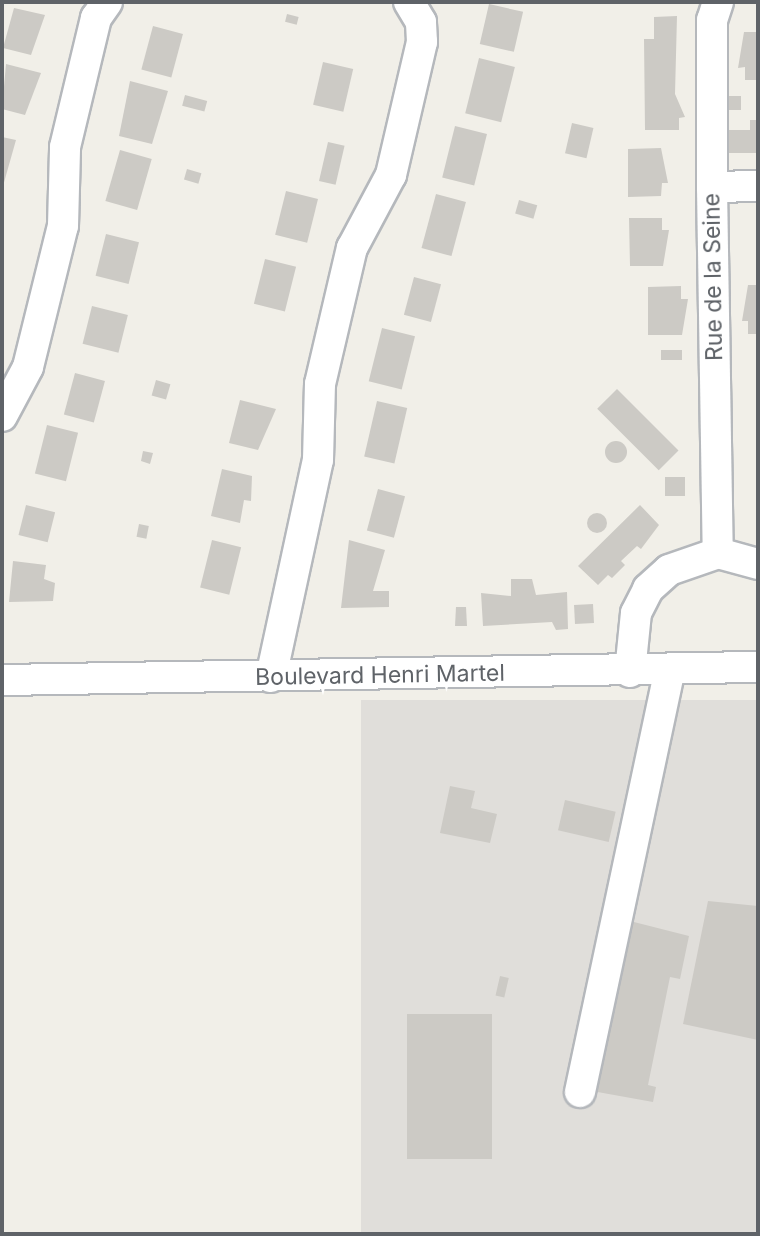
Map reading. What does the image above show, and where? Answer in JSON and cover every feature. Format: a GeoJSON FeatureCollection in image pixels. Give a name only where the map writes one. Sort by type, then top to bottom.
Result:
{"type":"FeatureCollection","features":[{"type":"Feature","properties":{"kind":"street"},"geometry":{"type":"LineString","coordinates":[[2,416],[28,367],[63,226],[65,147],[96,18],[107,2]]}},
{"type":"Feature","properties":{"kind":"street"},"geometry":{"type":"LineString","coordinates":[[271,677],[318,460],[320,384],[352,248],[391,174],[422,42],[421,22],[409,2]]}},
{"type":"Feature","properties":{"kind":"street","name":"Rue de la Seine"},"geometry":{"type":"LineString","coordinates":[[718,2],[712,20],[712,187],[719,553]]}},
{"type":"Feature","properties":{"kind":"street"},"geometry":{"type":"LineString","coordinates":[[712,187],[758,186]]}},
{"type":"Feature","properties":{"kind":"street"},"geometry":{"type":"LineString","coordinates":[[630,672],[636,613],[648,589],[669,570],[719,553],[758,564]]}},
{"type":"Feature","properties":{"kind":"street","name":"Boulevard Henri Martel"},"geometry":{"type":"LineString","coordinates":[[2,680],[630,672],[758,667]]}},
{"type":"Feature","properties":{"kind":"street"},"geometry":{"type":"LineString","coordinates":[[580,1092],[670,670]]}},
{"type":"Feature","properties":{"kind":"shaded area"},"geometry":{"type":"Polygon","coordinates":[[[361,700],[758,700],[758,1234],[361,1234],[361,700]]]}},
{"type":"Feature","properties":{"kind":"building"},"geometry":{"type":"Polygon","coordinates":[[[489,4],[523,12],[514,52],[480,44],[489,4]]]}},
{"type":"Feature","properties":{"kind":"building"},"geometry":{"type":"Polygon","coordinates":[[[14,8],[45,15],[31,55],[3,48],[14,8]]]}},
{"type":"Feature","properties":{"kind":"building"},"geometry":{"type":"Polygon","coordinates":[[[287,14],[299,17],[297,25],[285,22],[287,14]]]}},
{"type":"Feature","properties":{"kind":"building"},"geometry":{"type":"Polygon","coordinates":[[[677,16],[675,94],[685,117],[679,118],[679,130],[645,130],[644,39],[654,39],[654,17],[677,16]]]}},
{"type":"Feature","properties":{"kind":"building"},"geometry":{"type":"Polygon","coordinates":[[[153,26],[183,34],[171,77],[141,69],[153,26]]]}},
{"type":"Feature","properties":{"kind":"building"},"geometry":{"type":"Polygon","coordinates":[[[744,32],[758,32],[758,80],[745,80],[745,67],[738,68],[744,32]]]}},
{"type":"Feature","properties":{"kind":"building"},"geometry":{"type":"Polygon","coordinates":[[[479,58],[515,67],[501,122],[465,113],[479,58]]]}},
{"type":"Feature","properties":{"kind":"building"},"geometry":{"type":"Polygon","coordinates":[[[323,62],[353,69],[343,112],[313,105],[323,62]]]}},
{"type":"Feature","properties":{"kind":"building"},"geometry":{"type":"Polygon","coordinates":[[[6,64],[41,73],[25,115],[2,109],[6,64]]]}},
{"type":"Feature","properties":{"kind":"building"},"geometry":{"type":"Polygon","coordinates":[[[130,81],[168,91],[152,144],[119,136],[130,81]]]}},
{"type":"Feature","properties":{"kind":"building"},"geometry":{"type":"Polygon","coordinates":[[[185,95],[207,101],[204,112],[182,106],[185,95]]]}},
{"type":"Feature","properties":{"kind":"building"},"geometry":{"type":"Polygon","coordinates":[[[727,96],[741,96],[741,110],[727,110],[727,96]]]}},
{"type":"Feature","properties":{"kind":"building"},"geometry":{"type":"Polygon","coordinates":[[[750,120],[758,120],[758,153],[728,153],[728,130],[750,130],[750,120]]]}},
{"type":"Feature","properties":{"kind":"building"},"geometry":{"type":"Polygon","coordinates":[[[572,123],[593,128],[586,158],[565,153],[572,123]]]}},
{"type":"Feature","properties":{"kind":"building"},"geometry":{"type":"Polygon","coordinates":[[[455,126],[487,134],[474,185],[442,177],[455,126]]]}},
{"type":"Feature","properties":{"kind":"building"},"geometry":{"type":"Polygon","coordinates":[[[2,137],[16,140],[3,186],[2,186],[2,137]]]}},
{"type":"Feature","properties":{"kind":"building"},"geometry":{"type":"Polygon","coordinates":[[[328,142],[345,146],[336,185],[319,181],[328,142]]]}},
{"type":"Feature","properties":{"kind":"building"},"geometry":{"type":"Polygon","coordinates":[[[661,148],[668,183],[662,183],[661,196],[628,197],[628,149],[661,148]]]}},
{"type":"Feature","properties":{"kind":"building"},"geometry":{"type":"Polygon","coordinates":[[[120,150],[152,159],[137,210],[105,201],[120,150]]]}},
{"type":"Feature","properties":{"kind":"building"},"geometry":{"type":"Polygon","coordinates":[[[187,169],[201,173],[198,184],[184,180],[187,169]]]}},
{"type":"Feature","properties":{"kind":"building"},"geometry":{"type":"Polygon","coordinates":[[[286,191],[318,199],[307,243],[275,235],[286,191]]]}},
{"type":"Feature","properties":{"kind":"building"},"geometry":{"type":"Polygon","coordinates":[[[436,194],[466,202],[451,256],[422,248],[436,194]]]}},
{"type":"Feature","properties":{"kind":"building"},"geometry":{"type":"Polygon","coordinates":[[[519,200],[537,205],[533,219],[515,213],[519,200]]]}},
{"type":"Feature","properties":{"kind":"building"},"geometry":{"type":"Polygon","coordinates":[[[629,218],[662,218],[662,230],[669,230],[663,266],[630,266],[629,218]]]}},
{"type":"Feature","properties":{"kind":"building"},"geometry":{"type":"Polygon","coordinates":[[[106,234],[139,242],[129,284],[96,276],[106,234]]]}},
{"type":"Feature","properties":{"kind":"building"},"geometry":{"type":"Polygon","coordinates":[[[265,259],[296,267],[285,311],[254,304],[265,259]]]}},
{"type":"Feature","properties":{"kind":"building"},"geometry":{"type":"Polygon","coordinates":[[[414,277],[441,284],[431,322],[404,315],[414,277]]]}},
{"type":"Feature","properties":{"kind":"building"},"geometry":{"type":"Polygon","coordinates":[[[748,285],[758,285],[758,334],[748,334],[748,321],[742,321],[748,285]]]}},
{"type":"Feature","properties":{"kind":"building"},"geometry":{"type":"Polygon","coordinates":[[[681,286],[681,299],[688,299],[682,335],[648,335],[648,287],[681,286]]]}},
{"type":"Feature","properties":{"kind":"building"},"geometry":{"type":"Polygon","coordinates":[[[92,306],[128,315],[118,353],[83,344],[92,306]]]}},
{"type":"Feature","properties":{"kind":"building"},"geometry":{"type":"Polygon","coordinates":[[[382,328],[415,336],[402,390],[369,381],[382,328]]]}},
{"type":"Feature","properties":{"kind":"building"},"geometry":{"type":"Polygon","coordinates":[[[661,350],[682,350],[682,360],[661,360],[661,350]]]}},
{"type":"Feature","properties":{"kind":"building"},"geometry":{"type":"Polygon","coordinates":[[[75,373],[105,381],[94,423],[64,415],[75,373]]]}},
{"type":"Feature","properties":{"kind":"building"},"geometry":{"type":"Polygon","coordinates":[[[156,380],[170,384],[166,400],[152,395],[156,380]]]}},
{"type":"Feature","properties":{"kind":"building"},"geometry":{"type":"Polygon","coordinates":[[[617,389],[679,451],[659,470],[597,409],[617,389]]]}},
{"type":"Feature","properties":{"kind":"building"},"geometry":{"type":"Polygon","coordinates":[[[240,400],[276,409],[258,450],[229,443],[240,400]]]}},
{"type":"Feature","properties":{"kind":"building"},"geometry":{"type":"Polygon","coordinates":[[[377,401],[407,408],[394,464],[364,457],[377,401]]]}},
{"type":"Feature","properties":{"kind":"building"},"geometry":{"type":"Polygon","coordinates":[[[47,425],[78,433],[66,481],[35,474],[47,425]]]}},
{"type":"Feature","properties":{"kind":"building"},"geometry":{"type":"Polygon","coordinates":[[[616,441],[626,448],[627,452],[620,462],[616,463],[606,456],[605,452],[612,442],[616,441]]]}},
{"type":"Feature","properties":{"kind":"building"},"geometry":{"type":"Polygon","coordinates":[[[143,451],[153,453],[150,464],[141,461],[143,451]]]}},
{"type":"Feature","properties":{"kind":"building"},"geometry":{"type":"Polygon","coordinates":[[[222,469],[252,476],[251,501],[244,500],[240,523],[211,516],[222,469]]]}},
{"type":"Feature","properties":{"kind":"building"},"geometry":{"type":"Polygon","coordinates":[[[665,477],[685,477],[685,496],[665,496],[665,477]]]}},
{"type":"Feature","properties":{"kind":"building"},"geometry":{"type":"Polygon","coordinates":[[[378,489],[405,496],[394,538],[367,531],[378,489]]]}},
{"type":"Feature","properties":{"kind":"building"},"geometry":{"type":"Polygon","coordinates":[[[26,505],[55,512],[48,542],[19,535],[26,505]]]}},
{"type":"Feature","properties":{"kind":"building"},"geometry":{"type":"Polygon","coordinates":[[[640,505],[659,525],[641,549],[637,546],[621,561],[625,565],[612,578],[608,575],[598,585],[578,566],[640,505]]]}},
{"type":"Feature","properties":{"kind":"building"},"geometry":{"type":"Polygon","coordinates":[[[597,513],[604,516],[607,523],[604,530],[597,533],[590,530],[587,523],[590,516],[597,513]]]}},
{"type":"Feature","properties":{"kind":"building"},"geometry":{"type":"Polygon","coordinates":[[[139,524],[149,526],[146,539],[137,537],[139,524]]]}},
{"type":"Feature","properties":{"kind":"building"},"geometry":{"type":"Polygon","coordinates":[[[212,540],[241,547],[229,595],[200,588],[212,540]]]}},
{"type":"Feature","properties":{"kind":"building"},"geometry":{"type":"Polygon","coordinates":[[[349,540],[385,550],[373,591],[389,591],[389,607],[341,608],[349,540]]]}},
{"type":"Feature","properties":{"kind":"building"},"geometry":{"type":"Polygon","coordinates":[[[13,561],[46,565],[44,579],[55,583],[53,601],[9,602],[13,561]]]}},
{"type":"Feature","properties":{"kind":"building"},"geometry":{"type":"Polygon","coordinates":[[[511,579],[532,579],[536,595],[567,592],[568,629],[556,630],[552,622],[483,626],[481,593],[511,596],[511,579]]]}},
{"type":"Feature","properties":{"kind":"building"},"geometry":{"type":"Polygon","coordinates":[[[593,604],[594,623],[575,624],[574,605],[593,604]]]}},
{"type":"Feature","properties":{"kind":"building"},"geometry":{"type":"Polygon","coordinates":[[[456,607],[466,607],[467,626],[455,626],[456,607]]]}},
{"type":"Feature","properties":{"kind":"building"},"geometry":{"type":"Polygon","coordinates":[[[450,786],[475,791],[471,808],[497,814],[490,843],[440,833],[450,786]]]}},
{"type":"Feature","properties":{"kind":"building"},"geometry":{"type":"Polygon","coordinates":[[[565,800],[616,812],[609,842],[558,830],[565,800]]]}},
{"type":"Feature","properties":{"kind":"building"},"geometry":{"type":"Polygon","coordinates":[[[708,901],[758,906],[758,1040],[683,1024],[708,901]]]}},
{"type":"Feature","properties":{"kind":"building"},"geometry":{"type":"Polygon","coordinates":[[[626,920],[689,936],[680,979],[670,977],[648,1085],[656,1087],[653,1102],[592,1091],[626,920]]]}},
{"type":"Feature","properties":{"kind":"building"},"geometry":{"type":"Polygon","coordinates":[[[500,976],[509,978],[504,998],[496,995],[500,976]]]}},
{"type":"Feature","properties":{"kind":"building"},"geometry":{"type":"Polygon","coordinates":[[[407,1014],[492,1014],[492,1159],[407,1159],[407,1014]]]}}]}
